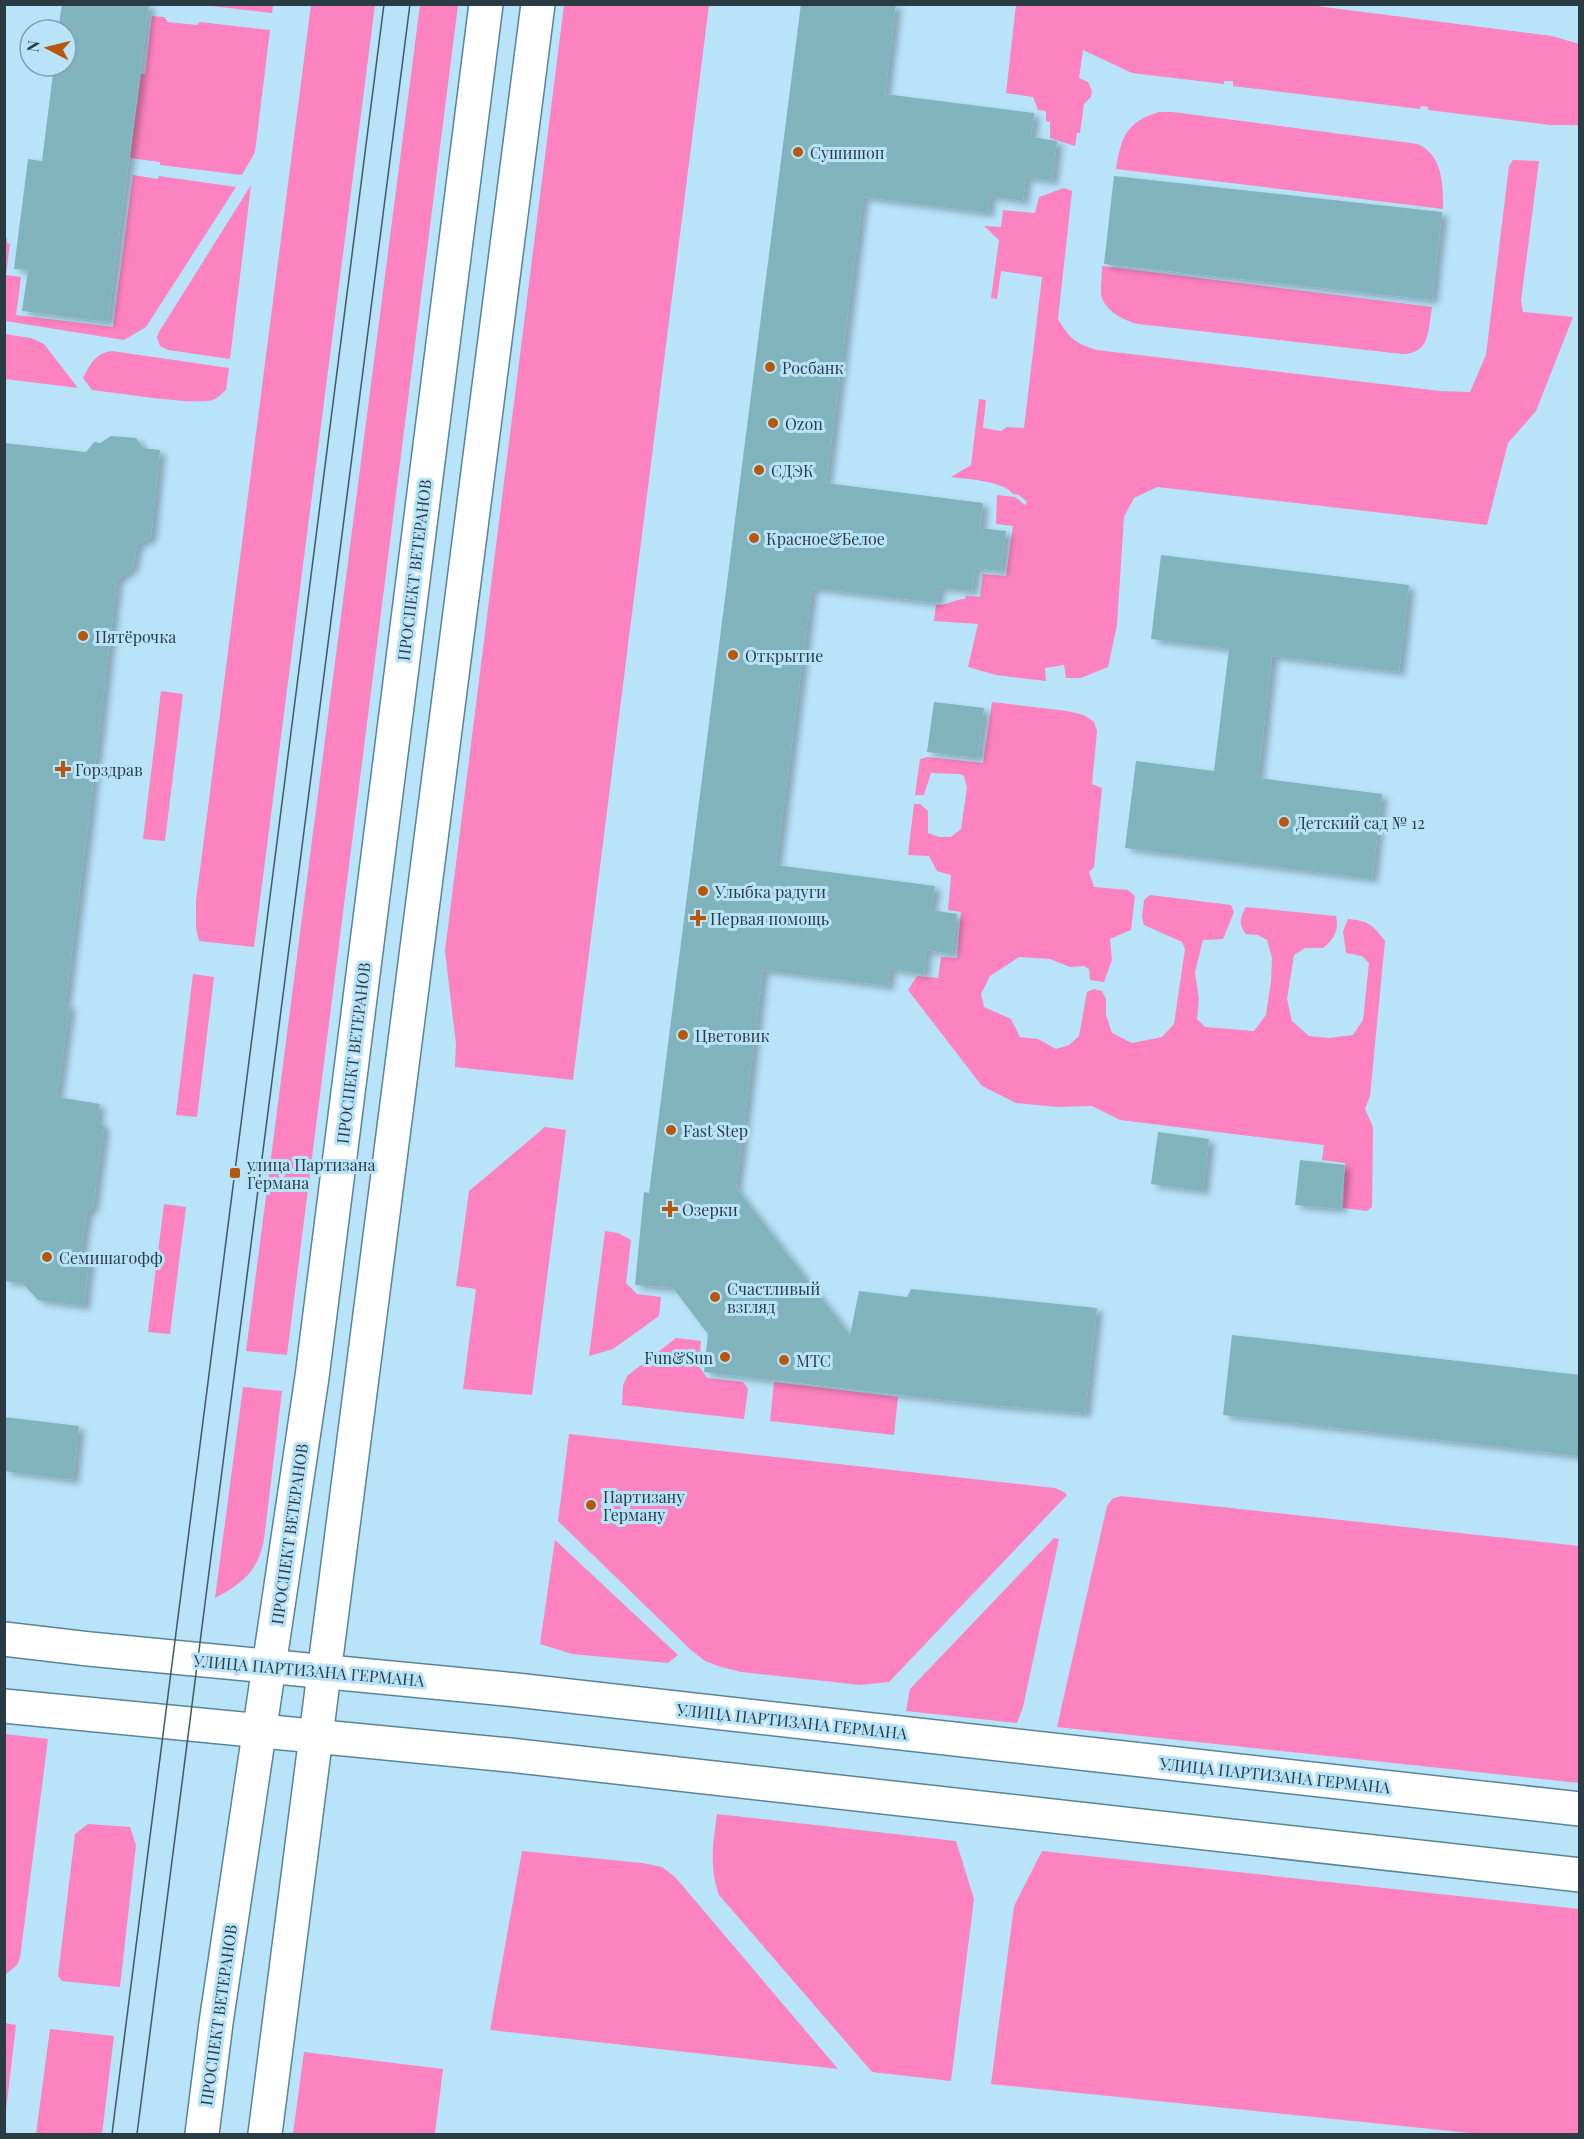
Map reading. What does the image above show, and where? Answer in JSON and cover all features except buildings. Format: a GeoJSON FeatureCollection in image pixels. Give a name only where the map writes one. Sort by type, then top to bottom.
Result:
{"type":"FeatureCollection","features":[{"type":"Feature","properties":{"kind":"main road","name":"ПРОСПЕКТ ВЕТЕРАНОВ"},"geometry":{"type":"LineString","coordinates":[[202,2134],[312,1377],[486,4]]}},
{"type":"Feature","properties":{"kind":"main road"},"geometry":{"type":"LineString","coordinates":[[265,2134],[538,4]]}},
{"type":"Feature","properties":{"kind":"main road","name":"УЛИЦА ПАРТИЗАНА ГЕРМАНА"},"geometry":{"type":"LineString","coordinates":[[4,1639],[90,1650],[516,1690],[1580,1809]]}},
{"type":"Feature","properties":{"kind":"main road"},"geometry":{"type":"LineString","coordinates":[[4,1706],[509,1755],[1580,1875]]}},
{"type":"Feature","properties":{"kind":"shaded area"},"geometry":{"type":"Polygon","coordinates":[[[1301,4],[1552,36],[1579,44],[1579,125],[1550,125],[1428,110],[1428,107],[1421,106],[1420,109],[1233,86],[1233,81],[1224,81],[1224,84],[1132,73],[1083,50],[1079,78],[1088,82],[1092,91],[1091,97],[1084,104],[1080,133],[1077,133],[1075,146],[1050,138],[1050,122],[1046,121],[1046,111],[1038,110],[1033,97],[1006,93],[1016,5],[1301,4]]]}},
{"type":"Feature","properties":{"kind":"shaded area"},"geometry":{"type":"Polygon","coordinates":[[[203,5],[273,5],[272,13],[203,5]]]}},
{"type":"Feature","properties":{"kind":"shaded area"},"geometry":{"type":"Polygon","coordinates":[[[311,5],[375,5],[254,947],[199,941],[196,927],[196,901],[311,5]]]}},
{"type":"Feature","properties":{"kind":"shaded area"},"geometry":{"type":"Polygon","coordinates":[[[420,5],[458,5],[287,1355],[246,1351],[420,5]]]}},
{"type":"Feature","properties":{"kind":"shaded area"},"geometry":{"type":"Polygon","coordinates":[[[564,5],[709,5],[573,1080],[455,1067],[456,1044],[445,951],[564,5]]]}},
{"type":"Feature","properties":{"kind":"shaded area"},"geometry":{"type":"Polygon","coordinates":[[[152,16],[164,17],[168,22],[197,25],[200,22],[270,30],[255,152],[242,175],[160,165],[160,162],[130,158],[141,74],[145,74],[152,16]]]}},
{"type":"Feature","properties":{"kind":"shaded area"},"geometry":{"type":"Polygon","coordinates":[[[1159,112],[1418,144],[1426,149],[1437,164],[1442,181],[1443,209],[1116,169],[1120,148],[1127,132],[1139,121],[1159,112]]]}},
{"type":"Feature","properties":{"kind":"shaded area"},"geometry":{"type":"Polygon","coordinates":[[[1513,160],[1539,161],[1521,301],[1523,312],[1573,317],[1536,411],[1508,443],[1487,525],[1157,487],[1134,498],[1124,517],[1117,625],[1108,667],[1081,678],[1066,678],[1064,665],[1045,668],[1046,681],[996,675],[968,667],[978,624],[934,621],[936,605],[965,599],[966,596],[980,597],[983,574],[1006,576],[1013,526],[996,524],[997,495],[1015,497],[1025,505],[1027,502],[1019,495],[994,483],[951,477],[971,465],[979,399],[986,400],[983,428],[1001,431],[1007,427],[1024,428],[1042,277],[1001,271],[997,299],[991,298],[999,240],[984,226],[1001,227],[1003,210],[1035,213],[1039,197],[1064,188],[1072,191],[1058,319],[1078,343],[1090,348],[1440,391],[1470,392],[1486,355],[1509,166],[1513,160]]]}},
{"type":"Feature","properties":{"kind":"shaded area"},"geometry":{"type":"Polygon","coordinates":[[[133,175],[158,179],[159,176],[236,187],[146,327],[124,340],[5,321],[5,238],[7,238],[7,243],[10,244],[6,275],[21,277],[16,315],[113,327],[133,175]]]}},
{"type":"Feature","properties":{"kind":"shaded area"},"geometry":{"type":"Polygon","coordinates":[[[251,185],[230,359],[168,350],[160,346],[157,337],[159,332],[251,185]]]}},
{"type":"Feature","properties":{"kind":"shaded area"},"geometry":{"type":"Polygon","coordinates":[[[1102,266],[1432,307],[1428,332],[1423,345],[1418,350],[1402,354],[1138,324],[1119,317],[1108,308],[1101,291],[1102,266]]]}},
{"type":"Feature","properties":{"kind":"shaded area"},"geometry":{"type":"Polygon","coordinates":[[[5,334],[31,338],[44,344],[78,388],[5,379],[5,334]]]}},
{"type":"Feature","properties":{"kind":"shaded area"},"geometry":{"type":"Polygon","coordinates":[[[112,351],[229,368],[226,390],[215,399],[193,401],[92,390],[83,378],[98,357],[112,351]]]}},
{"type":"Feature","properties":{"kind":"shaded area"},"geometry":{"type":"Polygon","coordinates":[[[161,691],[183,694],[165,841],[143,839],[161,691]]]}},
{"type":"Feature","properties":{"kind":"shaded area"},"geometry":{"type":"Polygon","coordinates":[[[992,702],[1067,711],[1084,715],[1094,722],[1097,731],[1092,784],[1102,788],[1094,867],[1089,872],[1094,887],[1128,890],[1135,896],[1131,930],[1110,939],[1112,960],[1104,982],[1090,980],[1089,969],[1084,966],[1070,967],[1050,959],[1019,957],[990,976],[981,994],[984,1007],[1011,1019],[1020,1037],[1038,1039],[1056,1049],[1069,1045],[1079,1036],[1087,992],[1094,989],[1102,991],[1106,999],[1106,1015],[1112,1033],[1132,1043],[1162,1037],[1174,1024],[1185,949],[1182,942],[1144,925],[1142,917],[1144,900],[1150,895],[1231,905],[1234,912],[1223,939],[1203,940],[1195,972],[1199,1000],[1197,1019],[1205,1027],[1254,1031],[1266,1015],[1272,958],[1267,940],[1258,935],[1246,934],[1243,930],[1241,920],[1246,907],[1336,916],[1336,930],[1323,948],[1305,948],[1294,955],[1287,999],[1292,1021],[1309,1036],[1329,1038],[1353,1035],[1363,1020],[1369,963],[1362,956],[1346,953],[1343,931],[1348,919],[1370,925],[1385,941],[1370,1096],[1365,1109],[1373,1127],[1372,1207],[1367,1211],[1343,1208],[1345,1163],[1322,1160],[1324,1145],[1120,1120],[1092,1106],[1057,1107],[1016,1103],[982,1086],[908,990],[917,976],[938,978],[941,957],[957,958],[961,912],[948,910],[951,875],[937,871],[929,856],[908,855],[914,804],[920,804],[928,811],[928,833],[939,837],[951,837],[961,829],[967,787],[964,776],[960,774],[931,773],[924,795],[915,795],[920,759],[928,757],[983,763],[992,702]]]}},
{"type":"Feature","properties":{"kind":"shaded area"},"geometry":{"type":"Polygon","coordinates":[[[193,974],[214,977],[197,1117],[176,1115],[193,974]]]}},
{"type":"Feature","properties":{"kind":"shaded area"},"geometry":{"type":"Polygon","coordinates":[[[545,1127],[566,1130],[532,1395],[463,1389],[476,1289],[456,1286],[469,1191],[545,1127]]]}},
{"type":"Feature","properties":{"kind":"shaded area"},"geometry":{"type":"Polygon","coordinates":[[[164,1204],[186,1207],[170,1334],[148,1332],[164,1204]]]}},
{"type":"Feature","properties":{"kind":"shaded area"},"geometry":{"type":"Polygon","coordinates":[[[605,1231],[618,1233],[631,1240],[626,1283],[637,1294],[661,1297],[659,1316],[613,1349],[589,1356],[605,1231]]]}},
{"type":"Feature","properties":{"kind":"shaded area"},"geometry":{"type":"Polygon","coordinates":[[[676,1338],[701,1341],[699,1366],[707,1378],[743,1382],[748,1389],[744,1419],[622,1405],[623,1386],[627,1376],[676,1338]]]}},
{"type":"Feature","properties":{"kind":"shaded area"},"geometry":{"type":"Polygon","coordinates":[[[774,1382],[898,1397],[894,1435],[770,1421],[774,1382]]]}},
{"type":"Feature","properties":{"kind":"shaded area"},"geometry":{"type":"Polygon","coordinates":[[[243,1387],[282,1391],[264,1539],[258,1560],[248,1575],[234,1587],[215,1598],[243,1387]]]}},
{"type":"Feature","properties":{"kind":"shaded area"},"geometry":{"type":"Polygon","coordinates":[[[569,1434],[1055,1488],[1067,1495],[889,1682],[860,1685],[741,1672],[705,1661],[691,1650],[558,1521],[569,1434]]]}},
{"type":"Feature","properties":{"kind":"shaded area"},"geometry":{"type":"Polygon","coordinates":[[[1121,1496],[1579,1546],[1579,1783],[1057,1727],[1107,1506],[1112,1499],[1121,1496]]]}},
{"type":"Feature","properties":{"kind":"shaded area"},"geometry":{"type":"Polygon","coordinates":[[[1054,1538],[1059,1539],[1023,1707],[1017,1723],[906,1711],[910,1689],[1054,1538]]]}},
{"type":"Feature","properties":{"kind":"shaded area"},"geometry":{"type":"Polygon","coordinates":[[[555,1540],[678,1655],[668,1663],[572,1654],[540,1644],[555,1540]]]}},
{"type":"Feature","properties":{"kind":"shaded area"},"geometry":{"type":"Polygon","coordinates":[[[5,1734],[48,1739],[20,1958],[17,1965],[5,1975],[5,1734]]]}},
{"type":"Feature","properties":{"kind":"shaded area"},"geometry":{"type":"Polygon","coordinates":[[[717,1814],[956,1841],[974,1899],[951,2081],[872,2072],[719,1895],[713,1864],[717,1814]]]}},
{"type":"Feature","properties":{"kind":"shaded area"},"geometry":{"type":"Polygon","coordinates":[[[88,1824],[130,1827],[136,1845],[120,1987],[62,1981],[58,1976],[75,1834],[88,1824]]]}},
{"type":"Feature","properties":{"kind":"shaded area"},"geometry":{"type":"Polygon","coordinates":[[[522,1851],[662,1867],[675,1877],[838,2069],[490,2030],[522,1851]]]}},
{"type":"Feature","properties":{"kind":"shaded area"},"geometry":{"type":"Polygon","coordinates":[[[1042,1851],[1579,1909],[1579,2134],[1480,2134],[991,2084],[1014,1906],[1042,1851]]]}},
{"type":"Feature","properties":{"kind":"shaded area"},"geometry":{"type":"Polygon","coordinates":[[[4,2023],[16,2025],[5,2119],[4,2023]]]}},
{"type":"Feature","properties":{"kind":"shaded area"},"geometry":{"type":"Polygon","coordinates":[[[50,2029],[114,2036],[102,2134],[36,2134],[50,2029]]]}},
{"type":"Feature","properties":{"kind":"shaded area"},"geometry":{"type":"Polygon","coordinates":[[[304,2052],[443,2069],[435,2134],[293,2134],[304,2052]]]}},
{"type":"Feature","properties":{"kind":"tram line"},"geometry":{"type":"LineString","coordinates":[[112,2134],[384,4]]}},
{"type":"Feature","properties":{"kind":"tram line"},"geometry":{"type":"LineString","coordinates":[[137,2134],[410,4]]}},
{"type":"Feature","properties":{"kind":"place","name":"Сушишоп"},"geometry":{"type":"Point","coordinates":[798,152]}},
{"type":"Feature","properties":{"kind":"place","name":"Росбанк"},"geometry":{"type":"Point","coordinates":[770,367]}},
{"type":"Feature","properties":{"kind":"place","name":"Ozon"},"geometry":{"type":"Point","coordinates":[773,423]}},
{"type":"Feature","properties":{"kind":"place","name":"СДЭК"},"geometry":{"type":"Point","coordinates":[759,470]}},
{"type":"Feature","properties":{"kind":"place","name":"Красное&Белое"},"geometry":{"type":"Point","coordinates":[754,538]}},
{"type":"Feature","properties":{"kind":"place","name":"Пятёрочка"},"geometry":{"type":"Point","coordinates":[83,636]}},
{"type":"Feature","properties":{"kind":"place","name":"Открытие"},"geometry":{"type":"Point","coordinates":[733,655]}},
{"type":"Feature","properties":{"kind":"place","name":"Горздрав"},"geometry":{"type":"Point","coordinates":[63,769]}},
{"type":"Feature","properties":{"kind":"place","name":"Детский сад № 12"},"geometry":{"type":"Point","coordinates":[1284,822]}},
{"type":"Feature","properties":{"kind":"place","name":"Улыбка радуги"},"geometry":{"type":"Point","coordinates":[703,891]}},
{"type":"Feature","properties":{"kind":"place","name":"Первая помощь"},"geometry":{"type":"Point","coordinates":[698,918]}},
{"type":"Feature","properties":{"kind":"place","name":"Цветовик"},"geometry":{"type":"Point","coordinates":[683,1035]}},
{"type":"Feature","properties":{"kind":"place","name":"Fast Step"},"geometry":{"type":"Point","coordinates":[671,1130]}},
{"type":"Feature","properties":{"kind":"place","name":"улица Партизана Германа"},"geometry":{"type":"Point","coordinates":[235,1173]}},
{"type":"Feature","properties":{"kind":"place","name":"Озерки"},"geometry":{"type":"Point","coordinates":[670,1209]}},
{"type":"Feature","properties":{"kind":"place","name":"Семишагофф"},"geometry":{"type":"Point","coordinates":[47,1257]}},
{"type":"Feature","properties":{"kind":"place","name":"Счастливый взгляд"},"geometry":{"type":"Point","coordinates":[715,1297]}},
{"type":"Feature","properties":{"kind":"place","name":"Fun&Sun"},"geometry":{"type":"Point","coordinates":[725,1357]}},
{"type":"Feature","properties":{"kind":"place","name":"МТС"},"geometry":{"type":"Point","coordinates":[784,1360]}},
{"type":"Feature","properties":{"kind":"place","name":"Партизану Герману"},"geometry":{"type":"Point","coordinates":[591,1505]}}]}
